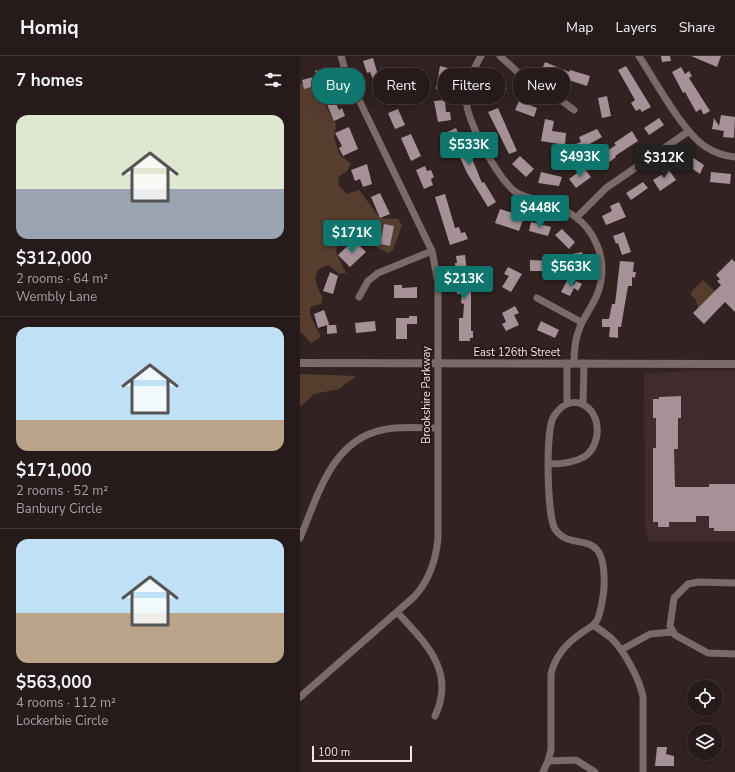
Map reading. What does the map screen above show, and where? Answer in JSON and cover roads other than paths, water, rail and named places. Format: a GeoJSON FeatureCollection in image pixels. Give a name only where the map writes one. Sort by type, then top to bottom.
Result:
{"type":"FeatureCollection","features":[{"type":"Feature","properties":{"kind":"street","name":"Brookshire Parkway"},"geometry":{"type":"LineString","coordinates":[[300,697],[398,613],[421,589],[427,579],[435,557],[438,538],[437,272],[432,251],[346,73],[340,56]]}},
{"type":"Feature","properties":{"kind":"street"},"geometry":{"type":"LineString","coordinates":[[481,56],[471,72],[466,100],[471,118],[496,172],[517,193],[564,209],[577,217],[587,227],[597,244],[602,264],[601,285],[577,334],[570,363],[567,404]]}},
{"type":"Feature","properties":{"kind":"street"},"geometry":{"type":"LineString","coordinates":[[500,56],[537,90],[558,98],[574,110]]}},
{"type":"Feature","properties":{"kind":"street"},"geometry":{"type":"LineString","coordinates":[[639,56],[688,131],[705,147],[716,153],[735,157]]}},
{"type":"Feature","properties":{"kind":"street"},"geometry":{"type":"LineString","coordinates":[[577,217],[606,188],[688,131]]}},
{"type":"Feature","properties":{"kind":"street"},"geometry":{"type":"LineString","coordinates":[[359,298],[368,281],[378,273],[432,251]]}},
{"type":"Feature","properties":{"kind":"street"},"geometry":{"type":"LineString","coordinates":[[537,298],[582,322]]}},
{"type":"Feature","properties":{"kind":"street","name":"East 126th Street"},"geometry":{"type":"LineString","coordinates":[[300,363],[735,364]]}},
{"type":"Feature","properties":{"kind":"street"},"geometry":{"type":"LineString","coordinates":[[583,404],[584,363]]}},
{"type":"Feature","properties":{"kind":"street"},"geometry":{"type":"LineString","coordinates":[[543,772],[551,750],[551,674],[553,665],[562,650],[597,620],[604,589],[599,552],[595,547],[568,539],[561,535],[556,530],[550,514],[549,464],[550,422],[554,416],[567,404],[575,402],[583,404],[596,420],[596,441],[585,456],[578,460],[565,464],[549,464]]}},
{"type":"Feature","properties":{"kind":"street"},"geometry":{"type":"LineString","coordinates":[[300,538],[329,470],[337,458],[353,442],[364,436],[382,430],[437,428]]}},
{"type":"Feature","properties":{"kind":"street"},"geometry":{"type":"LineString","coordinates":[[735,583],[698,582],[688,584],[674,598],[670,626],[675,636],[708,653],[735,654]]}},
{"type":"Feature","properties":{"kind":"street"},"geometry":{"type":"LineString","coordinates":[[398,613],[431,652],[439,667],[442,695],[440,705],[435,716]]}},
{"type":"Feature","properties":{"kind":"street"},"geometry":{"type":"LineString","coordinates":[[593,625],[611,638],[621,650],[642,693],[643,772]]}},
{"type":"Feature","properties":{"kind":"street"},"geometry":{"type":"LineString","coordinates":[[621,650],[650,634],[672,632]]}},
{"type":"Feature","properties":{"kind":"street"},"geometry":{"type":"LineString","coordinates":[[548,761],[576,760],[595,772]]}}]}
